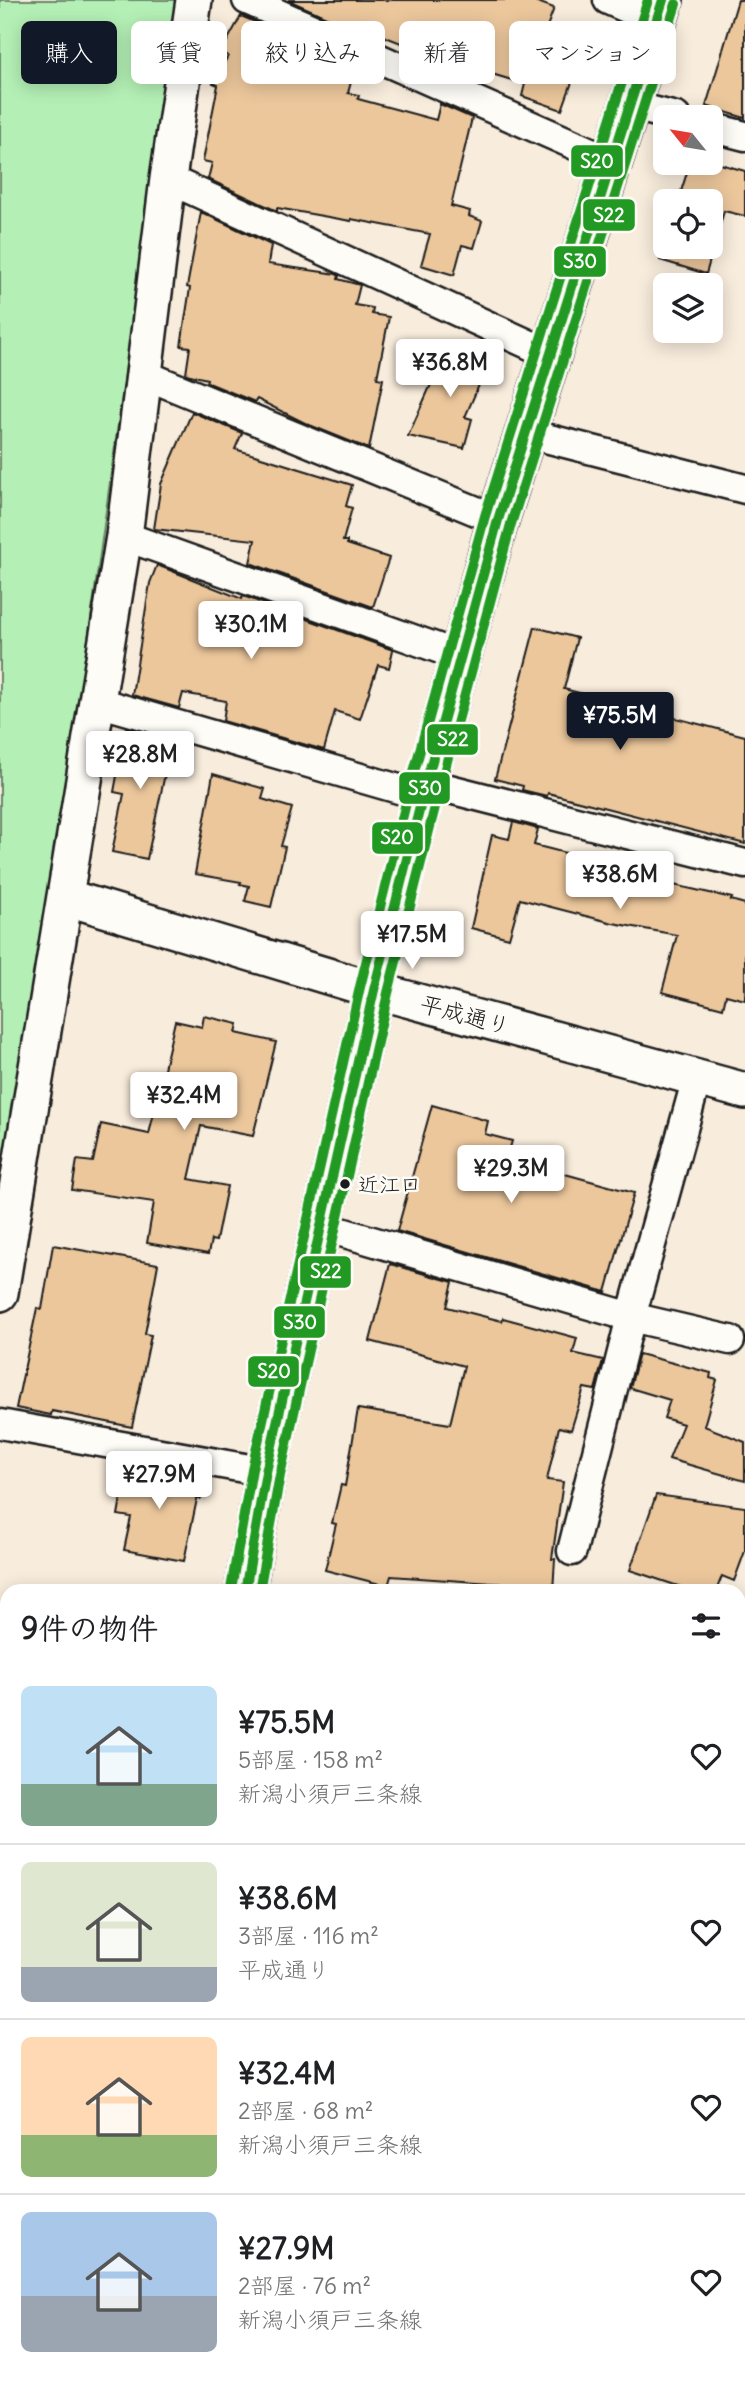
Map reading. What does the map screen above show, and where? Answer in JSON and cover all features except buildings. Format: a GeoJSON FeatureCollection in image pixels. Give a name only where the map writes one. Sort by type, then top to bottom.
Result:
{"type":"FeatureCollection","features":[{"type":"Feature","properties":{"kind":"main road"},"geometry":{"type":"LineString","coordinates":[[246,1584],[266,1472],[321,1226],[374,990],[424,789],[498,520],[659,10]]}},
{"type":"Feature","properties":{"kind":"street"},"geometry":{"type":"LineString","coordinates":[[0,1293],[124,536],[168,179],[194,0]]}},
{"type":"Feature","properties":{"kind":"street"},"geometry":{"type":"LineString","coordinates":[[247,0],[611,161]]}},
{"type":"Feature","properties":{"kind":"street"},"geometry":{"type":"LineString","coordinates":[[608,0],[659,10]]}},
{"type":"Feature","properties":{"kind":"street"},"geometry":{"type":"LineString","coordinates":[[629,105],[653,111]]}},
{"type":"Feature","properties":{"kind":"street"},"geometry":{"type":"LineString","coordinates":[[723,130],[745,136]]}},
{"type":"Feature","properties":{"kind":"street"},"geometry":{"type":"LineString","coordinates":[[168,179],[550,354]]}},
{"type":"Feature","properties":{"kind":"street"},"geometry":{"type":"LineString","coordinates":[[144,374],[498,520]]}},
{"type":"Feature","properties":{"kind":"street"},"geometry":{"type":"LineString","coordinates":[[526,433],[745,489]]}},
{"type":"Feature","properties":{"kind":"street"},"geometry":{"type":"LineString","coordinates":[[124,536],[460,656]]}},
{"type":"Feature","properties":{"kind":"street"},"geometry":{"type":"LineString","coordinates":[[98,702],[424,789],[745,864]]}},
{"type":"Feature","properties":{"kind":"street","name":"平成通り"},"geometry":{"type":"LineString","coordinates":[[65,897],[374,990],[745,1091]]}},
{"type":"Feature","properties":{"kind":"street"},"geometry":{"type":"LineString","coordinates":[[572,1551],[631,1317],[697,1078]]}},
{"type":"Feature","properties":{"kind":"street"},"geometry":{"type":"LineString","coordinates":[[321,1226],[631,1317],[730,1340]]}},
{"type":"Feature","properties":{"kind":"street"},"geometry":{"type":"LineString","coordinates":[[0,1424],[266,1472]]}},
{"type":"Feature","properties":{"kind":"green space"},"geometry":{"type":"Polygon","coordinates":[[[0,0],[177,0],[174,21],[131,21],[131,84],[165,84],[58,856],[0,1208],[0,0]]]}},
{"type":"Feature","properties":{"kind":"transit line","name":"S20"},"geometry":{"type":"LineString","coordinates":[[232,1584],[252,1469],[360,987],[412,779],[485,516],[648,0]]}},
{"type":"Feature","properties":{"kind":"transit line","name":"S30"},"geometry":{"type":"LineString","coordinates":[[246,1584],[266,1472],[374,990],[426,783],[498,520],[663,0]]}},
{"type":"Feature","properties":{"kind":"transit line","name":"S22"},"geometry":{"type":"LineString","coordinates":[[260,1584],[280,1475],[388,993],[440,787],[511,524],[676,4]]}},
{"type":"Feature","properties":{"kind":"place","name":"近江口"},"geometry":{"type":"Point","coordinates":[345,1184]}}]}
